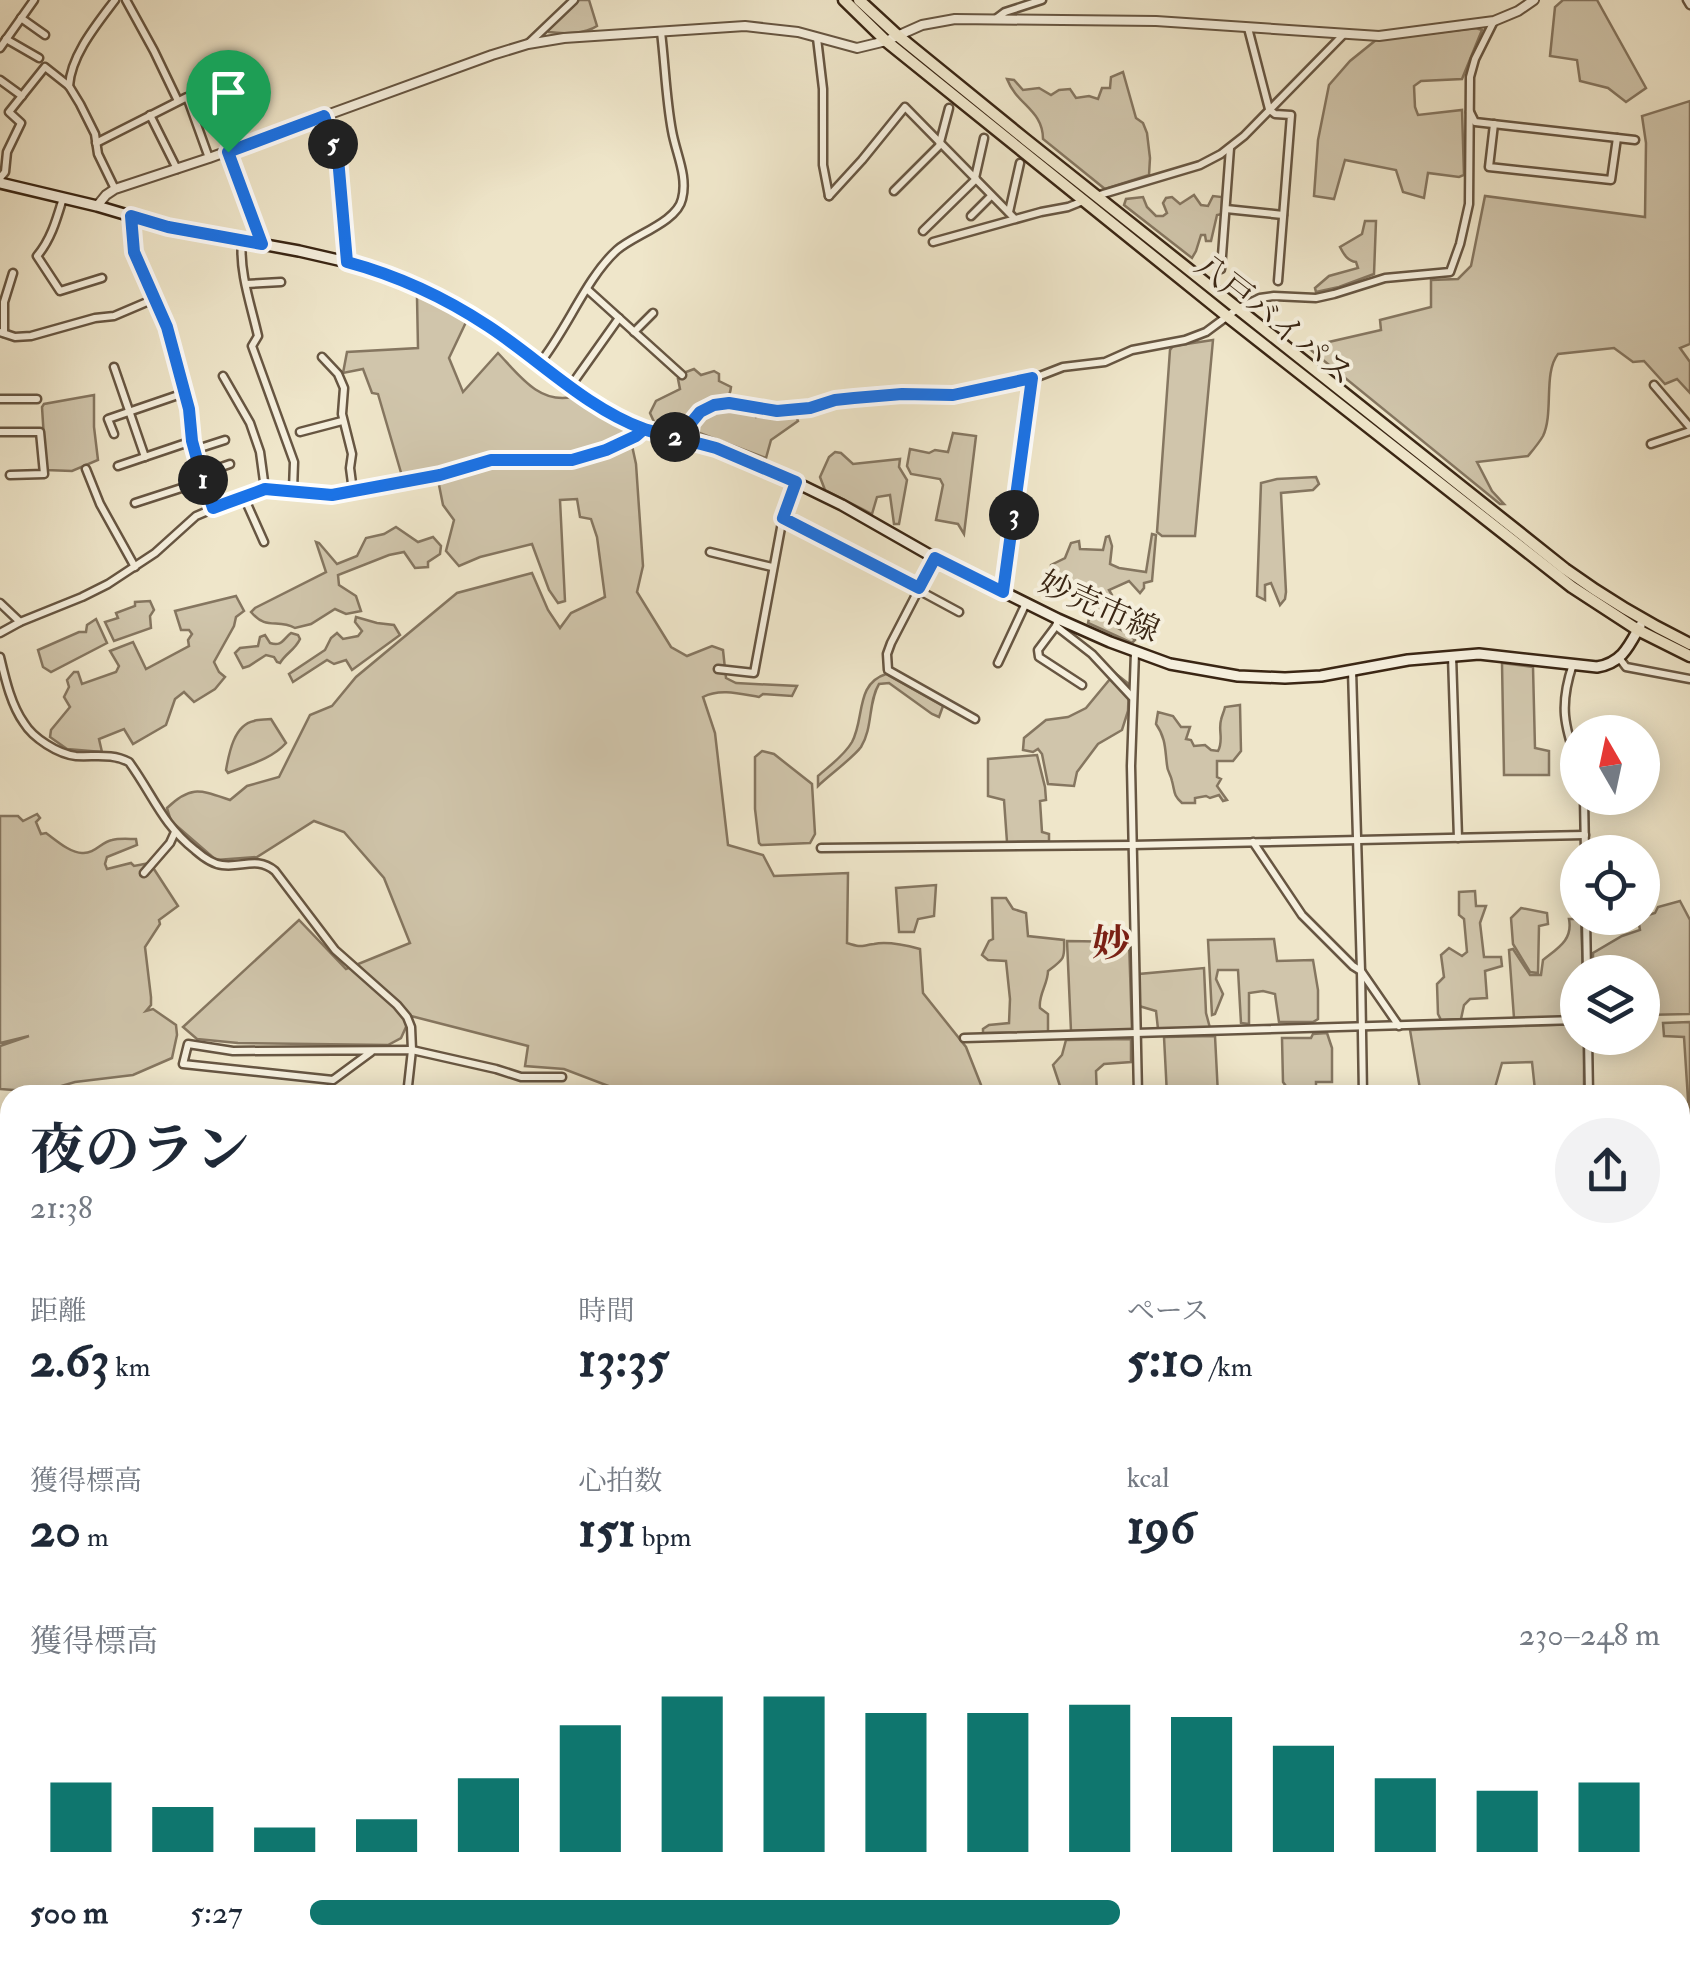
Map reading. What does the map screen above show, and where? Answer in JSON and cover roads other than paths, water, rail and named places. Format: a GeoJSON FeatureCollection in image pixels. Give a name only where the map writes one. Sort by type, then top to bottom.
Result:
{"type":"FeatureCollection","features":[{"type":"Feature","properties":{"kind":"highway","name":"八戸バイパス"},"geometry":{"type":"LineString","coordinates":[[844,0],[886,42],[1084,201],[1232,312]]}},
{"type":"Feature","properties":{"kind":"highway","name":"八戸バイパス"},"geometry":{"type":"LineString","coordinates":[[859,0],[1232,312],[1572,588],[1690,656]]}},
{"type":"Feature","properties":{"kind":"highway","name":"八戸バイパス"},"geometry":{"type":"LineString","coordinates":[[1640,625],[1690,644]]}},
{"type":"Feature","properties":{"kind":"main road","name":"妙売市線"},"geometry":{"type":"LineString","coordinates":[[0,180],[168,227],[382,272],[436,295],[493,329],[570,387],[644,429],[734,454],[842,504],[1057,622],[1170,664],[1238,676],[1285,678],[1479,654],[1597,667],[1620,659]]}},
{"type":"Feature","properties":{"kind":"main road"},"geometry":{"type":"LineString","coordinates":[[1620,659],[1640,625]]}},
{"type":"Feature","properties":{"kind":"street"},"geometry":{"type":"LineString","coordinates":[[0,48],[34,0]]}},
{"type":"Feature","properties":{"kind":"street"},"geometry":{"type":"LineString","coordinates":[[70,86],[76,61],[114,0]]}},
{"type":"Feature","properties":{"kind":"street"},"geometry":{"type":"LineString","coordinates":[[126,0],[178,101]]}},
{"type":"Feature","properties":{"kind":"street"},"geometry":{"type":"LineString","coordinates":[[528,44],[574,0]]}},
{"type":"Feature","properties":{"kind":"street"},"geometry":{"type":"LineString","coordinates":[[997,18],[1042,0]]}},
{"type":"Feature","properties":{"kind":"street"},"geometry":{"type":"LineString","coordinates":[[97,206],[115,189],[528,44],[564,38],[745,26],[772,27],[857,48],[886,42],[938,20],[997,18],[1156,21],[1394,35],[1494,22],[1534,0]]}},
{"type":"Feature","properties":{"kind":"street"},"geometry":{"type":"LineString","coordinates":[[22,18],[45,35]]}},
{"type":"Feature","properties":{"kind":"street"},"geometry":{"type":"LineString","coordinates":[[689,440],[691,423],[700,412],[714,405],[729,403],[777,411],[854,398],[953,395],[1185,340],[1206,332],[1232,312],[1260,298],[1316,298],[1385,278],[1450,272],[1469,204],[1470,77],[1494,22]]}},
{"type":"Feature","properties":{"kind":"street"},"geometry":{"type":"LineString","coordinates":[[1248,28],[1270,110],[1274,114],[1290,114],[1278,280]]}},
{"type":"Feature","properties":{"kind":"street"},"geometry":{"type":"LineString","coordinates":[[540,364],[602,266],[620,248],[677,212],[682,200],[684,178],[672,132],[661,32]]}},
{"type":"Feature","properties":{"kind":"street"},"geometry":{"type":"LineString","coordinates":[[1096,196],[1200,164],[1230,148],[1343,35]]}},
{"type":"Feature","properties":{"kind":"street"},"geometry":{"type":"LineString","coordinates":[[817,38],[828,196],[906,108],[1012,216]]}},
{"type":"Feature","properties":{"kind":"street"},"geometry":{"type":"LineString","coordinates":[[6,39],[39,58]]}},
{"type":"Feature","properties":{"kind":"street"},"geometry":{"type":"LineString","coordinates":[[0,180],[6,172],[7,152],[20,123],[9,112],[45,67],[70,86],[95,134],[98,154],[115,189]]}},
{"type":"Feature","properties":{"kind":"street"},"geometry":{"type":"LineString","coordinates":[[0,80],[22,96]]}},
{"type":"Feature","properties":{"kind":"street"},"geometry":{"type":"LineString","coordinates":[[96,144],[188,97],[209,158]]}},
{"type":"Feature","properties":{"kind":"street"},"geometry":{"type":"LineString","coordinates":[[894,191],[940,143],[949,108]]}},
{"type":"Feature","properties":{"kind":"street"},"geometry":{"type":"LineString","coordinates":[[1470,110],[1475,122],[1634,140]]}},
{"type":"Feature","properties":{"kind":"street"},"geometry":{"type":"LineString","coordinates":[[150,115],[177,169]]}},
{"type":"Feature","properties":{"kind":"street"},"geometry":{"type":"LineString","coordinates":[[324,116],[338,158],[347,262]]}},
{"type":"Feature","properties":{"kind":"street"},"geometry":{"type":"LineString","coordinates":[[1494,124],[1490,166],[1612,180],[1617,138]]}},
{"type":"Feature","properties":{"kind":"street"},"geometry":{"type":"LineString","coordinates":[[923,232],[975,178],[984,138]]}},
{"type":"Feature","properties":{"kind":"street"},"geometry":{"type":"LineString","coordinates":[[1221,269],[1230,148]]}},
{"type":"Feature","properties":{"kind":"street"},"geometry":{"type":"LineString","coordinates":[[228,152],[262,244]]}},
{"type":"Feature","properties":{"kind":"street"},"geometry":{"type":"LineString","coordinates":[[1012,216],[1020,163]]}},
{"type":"Feature","properties":{"kind":"street"},"geometry":{"type":"LineString","coordinates":[[971,216],[992,195]]}},
{"type":"Feature","properties":{"kind":"street"},"geometry":{"type":"LineString","coordinates":[[64,198],[54,228],[36,256],[60,291],[102,278]]}},
{"type":"Feature","properties":{"kind":"street"},"geometry":{"type":"LineString","coordinates":[[932,242],[1012,216],[1068,208],[1084,201]]}},
{"type":"Feature","properties":{"kind":"street"},"geometry":{"type":"LineString","coordinates":[[1226,209],[1283,215]]}},
{"type":"Feature","properties":{"kind":"street"},"geometry":{"type":"LineString","coordinates":[[131,216],[134,252],[167,327],[189,409],[193,445],[213,508]]}},
{"type":"Feature","properties":{"kind":"street"},"geometry":{"type":"LineString","coordinates":[[242,240],[246,284],[258,336],[252,346],[294,462],[293,490]]}},
{"type":"Feature","properties":{"kind":"street"},"geometry":{"type":"LineString","coordinates":[[13,273],[4,302],[2,333],[15,337],[114,316],[154,298]]}},
{"type":"Feature","properties":{"kind":"street"},"geometry":{"type":"LineString","coordinates":[[246,284],[281,282]]}},
{"type":"Feature","properties":{"kind":"street"},"geometry":{"type":"LineString","coordinates":[[588,290],[682,375]]}},
{"type":"Feature","properties":{"kind":"street"},"geometry":{"type":"LineString","coordinates":[[634,332],[653,313]]}},
{"type":"Feature","properties":{"kind":"street"},"geometry":{"type":"LineString","coordinates":[[570,387],[619,318]]}},
{"type":"Feature","properties":{"kind":"street"},"geometry":{"type":"LineString","coordinates":[[322,356],[343,382],[343,421],[352,454],[354,491]]}},
{"type":"Feature","properties":{"kind":"street"},"geometry":{"type":"LineString","coordinates":[[114,367],[145,457]]}},
{"type":"Feature","properties":{"kind":"street"},"geometry":{"type":"LineString","coordinates":[[222,376],[250,423],[260,452],[265,489]]}},
{"type":"Feature","properties":{"kind":"street"},"geometry":{"type":"LineString","coordinates":[[1003,592],[1032,378]]}},
{"type":"Feature","properties":{"kind":"street"},"geometry":{"type":"LineString","coordinates":[[1652,444],[1690,429],[1654,385]]}},
{"type":"Feature","properties":{"kind":"street"},"geometry":{"type":"LineString","coordinates":[[114,434],[108,419],[184,393]]}},
{"type":"Feature","properties":{"kind":"street"},"geometry":{"type":"LineString","coordinates":[[0,400],[37,399]]}},
{"type":"Feature","properties":{"kind":"street"},"geometry":{"type":"LineString","coordinates":[[300,432],[343,421]]}},
{"type":"Feature","properties":{"kind":"street"},"geometry":{"type":"LineString","coordinates":[[0,633],[82,598],[135,567],[183,526],[244,495],[265,489],[322,495],[440,475],[491,460],[557,462],[584,458],[624,442],[644,429]]}},
{"type":"Feature","properties":{"kind":"street"},"geometry":{"type":"LineString","coordinates":[[0,432],[40,432],[44,474],[10,475]]}},
{"type":"Feature","properties":{"kind":"street"},"geometry":{"type":"LineString","coordinates":[[118,466],[225,440]]}},
{"type":"Feature","properties":{"kind":"street"},"geometry":{"type":"LineString","coordinates":[[136,504],[230,464]]}},
{"type":"Feature","properties":{"kind":"street"},"geometry":{"type":"LineString","coordinates":[[86,469],[100,504],[135,567]]}},
{"type":"Feature","properties":{"kind":"street"},"geometry":{"type":"LineString","coordinates":[[718,669],[754,673],[772,568],[796,482]]}},
{"type":"Feature","properties":{"kind":"street"},"geometry":{"type":"LineString","coordinates":[[244,495],[264,542]]}},
{"type":"Feature","properties":{"kind":"street"},"geometry":{"type":"LineString","coordinates":[[783,518],[959,612]]}},
{"type":"Feature","properties":{"kind":"street"},"geometry":{"type":"LineString","coordinates":[[710,552],[772,568]]}},
{"type":"Feature","properties":{"kind":"street"},"geometry":{"type":"LineString","coordinates":[[935,558],[891,644],[888,670],[975,719]]}},
{"type":"Feature","properties":{"kind":"street"},"geometry":{"type":"LineString","coordinates":[[0,603],[20,622]]}},
{"type":"Feature","properties":{"kind":"street"},"geometry":{"type":"LineString","coordinates":[[998,662],[1026,603]]}},
{"type":"Feature","properties":{"kind":"street"},"geometry":{"type":"LineString","coordinates":[[1082,685],[1039,656],[1038,650],[1057,622],[1133,698]]}},
{"type":"Feature","properties":{"kind":"street"},"geometry":{"type":"LineString","coordinates":[[1135,652],[1130,766],[1138,1085]]}},
{"type":"Feature","properties":{"kind":"street"},"geometry":{"type":"LineString","coordinates":[[1452,656],[1458,838]]}},
{"type":"Feature","properties":{"kind":"street"},"geometry":{"type":"LineString","coordinates":[[0,657],[24,725],[60,752],[130,762],[159,814],[195,850],[215,863],[223,866],[256,862],[275,871],[335,950],[407,1017],[412,1050],[407,1085]]}},
{"type":"Feature","properties":{"kind":"street"},"geometry":{"type":"LineString","coordinates":[[1620,659],[1626,667],[1690,680]]}},
{"type":"Feature","properties":{"kind":"street"},"geometry":{"type":"LineString","coordinates":[[1563,715],[1573,664]]}},
{"type":"Feature","properties":{"kind":"street"},"geometry":{"type":"LineString","coordinates":[[1352,670],[1362,1085]]}},
{"type":"Feature","properties":{"kind":"street"},"geometry":{"type":"LineString","coordinates":[[1584,815],[1585,835]]}},
{"type":"Feature","properties":{"kind":"street"},"geometry":{"type":"LineString","coordinates":[[144,873],[175,832]]}},
{"type":"Feature","properties":{"kind":"street"},"geometry":{"type":"LineString","coordinates":[[821,848],[1132,846],[1560,836]]}},
{"type":"Feature","properties":{"kind":"street"},"geometry":{"type":"LineString","coordinates":[[1253,842],[1302,915],[1361,970],[1400,1026]]}},
{"type":"Feature","properties":{"kind":"street"},"geometry":{"type":"LineString","coordinates":[[964,1038],[1560,1021]]}},
{"type":"Feature","properties":{"kind":"street"},"geometry":{"type":"LineString","coordinates":[[371,1052],[333,1080],[183,1064],[188,1044],[233,1051],[412,1050],[521,1077],[562,1077]]}},
{"type":"Feature","properties":{"kind":"street"},"geometry":{"type":"LineString","coordinates":[[1588,1055],[1589,1085]]}},
{"type":"Feature","properties":{"kind":"district","name":"妙"},"geometry":{"type":"Point","coordinates":[1111,944]}}]}
